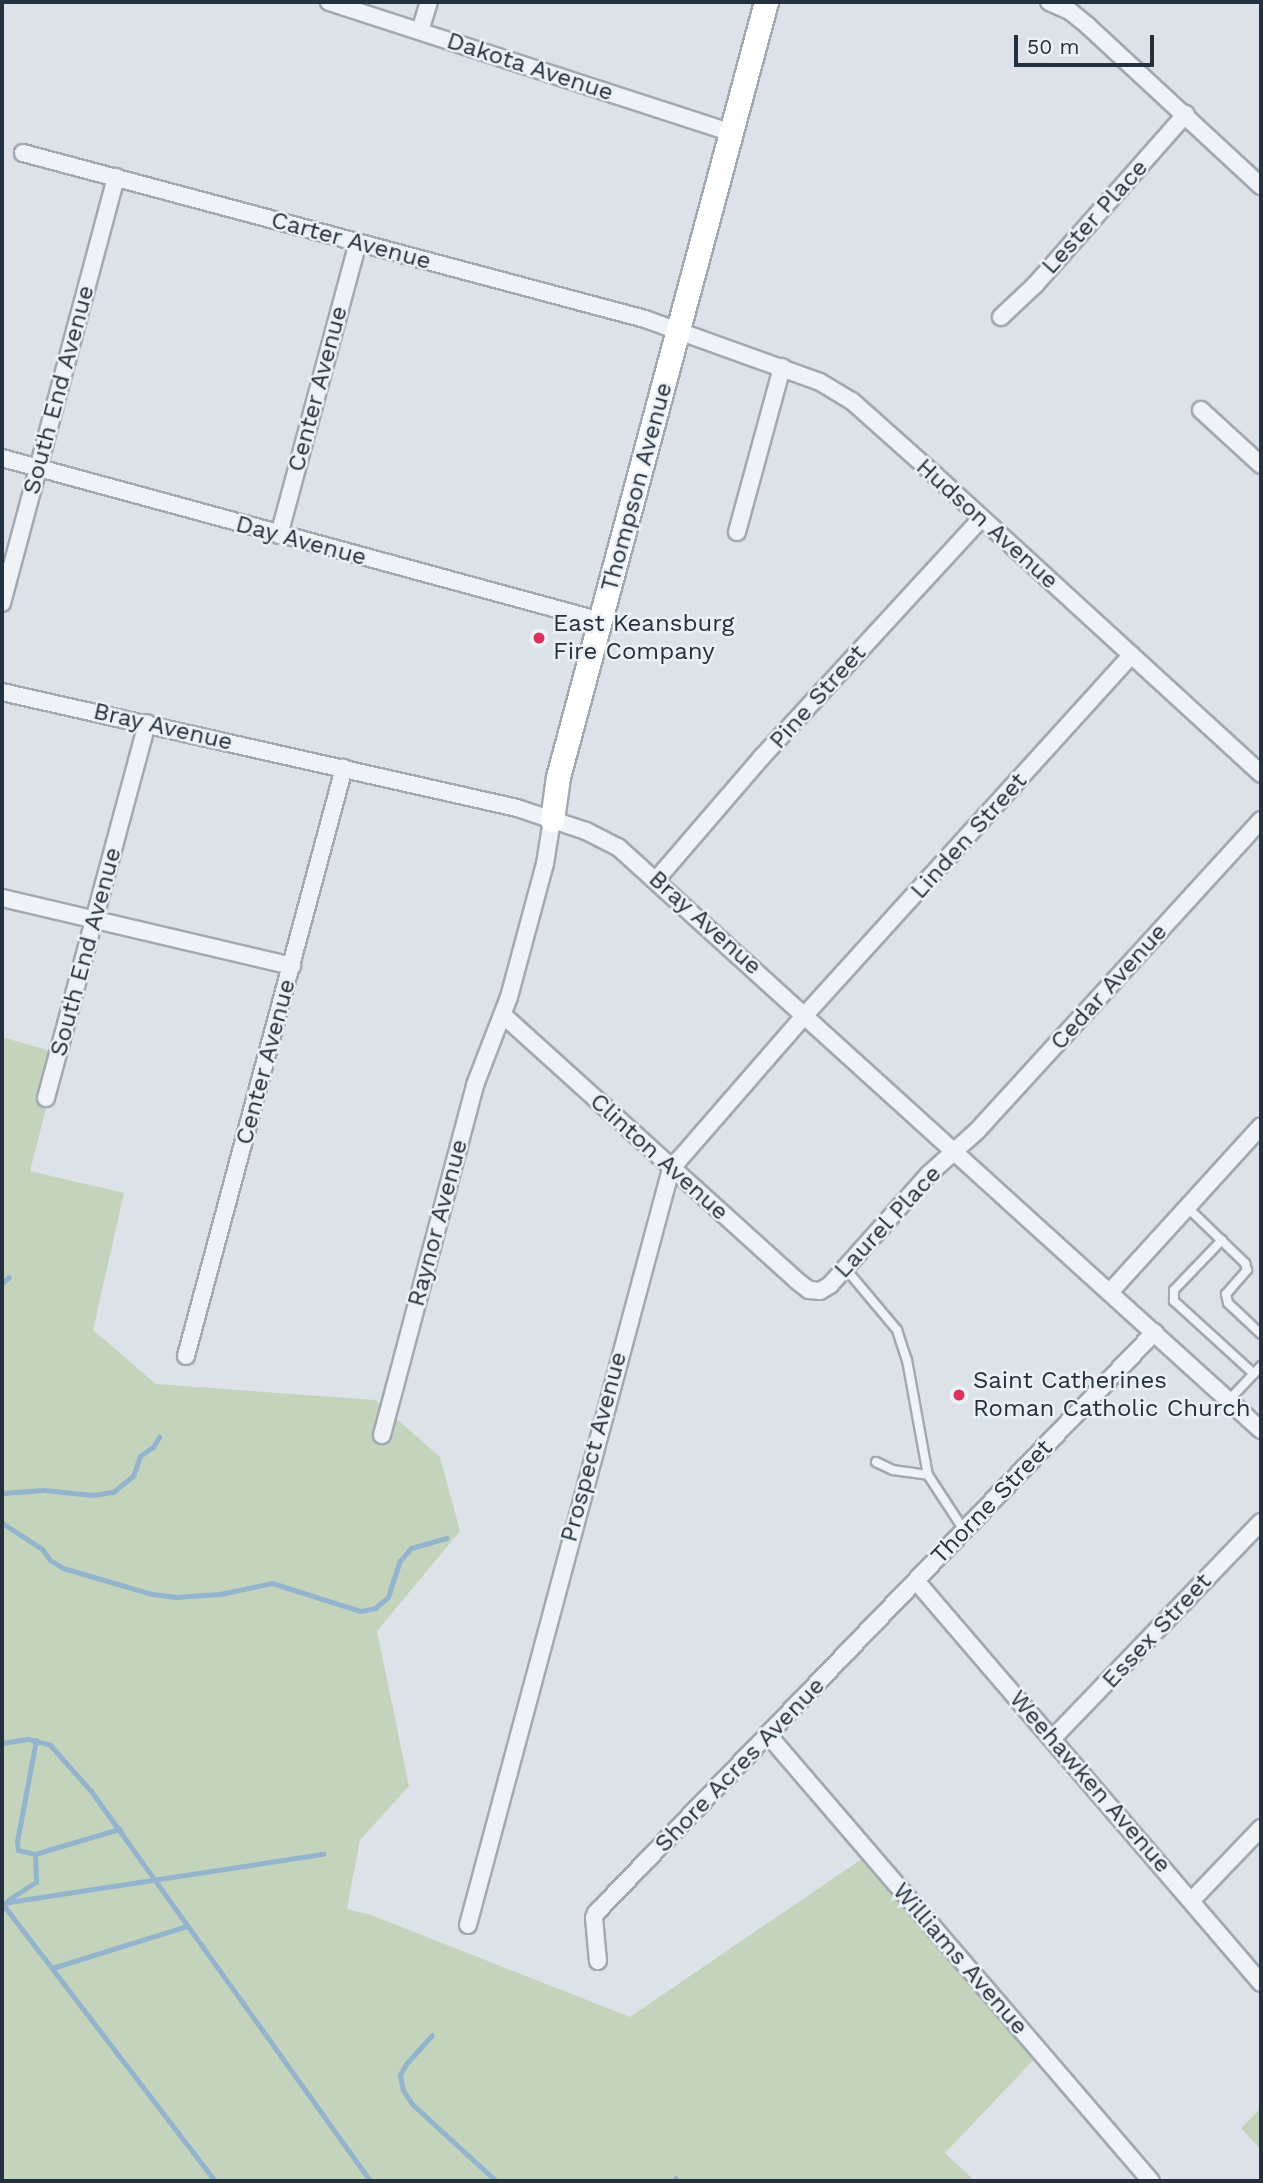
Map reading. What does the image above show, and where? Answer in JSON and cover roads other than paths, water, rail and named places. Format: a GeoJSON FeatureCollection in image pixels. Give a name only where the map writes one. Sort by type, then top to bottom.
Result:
{"type":"FeatureCollection","features":[{"type":"Feature","properties":{"kind":"street","name":"Dakota Avenue"},"geometry":{"type":"LineString","coordinates":[[329,2],[731,133]]}},
{"type":"Feature","properties":{"kind":"street"},"geometry":{"type":"LineString","coordinates":[[420,31],[429,2]]}},
{"type":"Feature","properties":{"kind":"street","name":"Thompson Avenue"},"geometry":{"type":"LineString","coordinates":[[503,1014],[545,864],[558,777],[766,2]]}},
{"type":"Feature","properties":{"kind":"street"},"geometry":{"type":"LineString","coordinates":[[1049,2],[1071,12],[1088,26],[1261,186]]}},
{"type":"Feature","properties":{"kind":"street","name":"Lester Place"},"geometry":{"type":"LineString","coordinates":[[1000,317],[1035,285],[1186,114]]}},
{"type":"Feature","properties":{"kind":"street","name":"Carter Avenue"},"geometry":{"type":"LineString","coordinates":[[23,153],[645,319],[678,332]]}},
{"type":"Feature","properties":{"kind":"street","name":"South End Avenue"},"geometry":{"type":"LineString","coordinates":[[2,603],[116,177]]}},
{"type":"Feature","properties":{"kind":"street","name":"Center Avenue"},"geometry":{"type":"LineString","coordinates":[[279,535],[358,243]]}},
{"type":"Feature","properties":{"kind":"street","name":"Hudson Avenue"},"geometry":{"type":"LineString","coordinates":[[678,332],[820,382],[852,401],[1261,774]]}},
{"type":"Feature","properties":{"kind":"street"},"geometry":{"type":"LineString","coordinates":[[737,532],[782,367]]}},
{"type":"Feature","properties":{"kind":"street"},"geometry":{"type":"LineString","coordinates":[[1201,410],[1261,465]]}},
{"type":"Feature","properties":{"kind":"street","name":"Day Avenue"},"geometry":{"type":"LineString","coordinates":[[2,458],[601,621]]}},
{"type":"Feature","properties":{"kind":"street","name":"Pine Street"},"geometry":{"type":"LineString","coordinates":[[657,879],[761,758],[982,518]]}},
{"type":"Feature","properties":{"kind":"street","name":"Linden Street"},"geometry":{"type":"LineString","coordinates":[[805,1015],[1131,655]]}},
{"type":"Feature","properties":{"kind":"street","name":"Bray Avenue"},"geometry":{"type":"LineString","coordinates":[[2,692],[517,808],[602,838],[657,879],[1261,1430]]}},
{"type":"Feature","properties":{"kind":"street","name":"South End Avenue"},"geometry":{"type":"LineString","coordinates":[[46,1098],[147,723]]}},
{"type":"Feature","properties":{"kind":"street","name":"Center Avenue"},"geometry":{"type":"LineString","coordinates":[[186,1356],[344,768]]}},
{"type":"Feature","properties":{"kind":"street","name":"Cedar Avenue"},"geometry":{"type":"LineString","coordinates":[[955,1151],[977,1131],[1261,820]]}},
{"type":"Feature","properties":{"kind":"street"},"geometry":{"type":"LineString","coordinates":[[2,898],[292,966]]}},
{"type":"Feature","properties":{"kind":"street","name":"Clinton Avenue"},"geometry":{"type":"LineString","coordinates":[[503,1014],[796,1280],[810,1290],[820,1291]]}},
{"type":"Feature","properties":{"kind":"street","name":"Raynor Avenue"},"geometry":{"type":"LineString","coordinates":[[382,1435],[475,1084],[503,1014]]}},
{"type":"Feature","properties":{"kind":"street","name":"Prospect Avenue"},"geometry":{"type":"LineString","coordinates":[[468,1925],[659,1205],[671,1169],[805,1015]]}},
{"type":"Feature","properties":{"kind":"street"},"geometry":{"type":"LineString","coordinates":[[1110,1292],[1261,1126]]}},
{"type":"Feature","properties":{"kind":"street","name":"Laurel Place"},"geometry":{"type":"LineString","coordinates":[[820,1291],[845,1268],[929,1174],[955,1151]]}},
{"type":"Feature","properties":{"kind":"street","name":"Thorne Street"},"geometry":{"type":"LineString","coordinates":[[917,1582],[1155,1332]]}},
{"type":"Feature","properties":{"kind":"street","name":"Essex Street"},"geometry":{"type":"LineString","coordinates":[[1052,1740],[1261,1522]]}},
{"type":"Feature","properties":{"kind":"street","name":"Weehawken Avenue"},"geometry":{"type":"LineString","coordinates":[[917,1582],[1261,1983]]}},
{"type":"Feature","properties":{"kind":"street","name":"Shore Acres Avenue"},"geometry":{"type":"LineString","coordinates":[[598,1961],[594,1918],[596,1913],[917,1582]]}},
{"type":"Feature","properties":{"kind":"street","name":"Williams Avenue"},"geometry":{"type":"LineString","coordinates":[[769,1736],[1151,2181]]}},
{"type":"Feature","properties":{"kind":"street"},"geometry":{"type":"LineString","coordinates":[[1192,1900],[1261,1828]]}},
{"type":"Feature","properties":{"kind":"lane"},"geometry":{"type":"LineString","coordinates":[[1187,1207],[1245,1263],[1247,1270],[1226,1294],[1228,1303],[1261,1334]]}},
{"type":"Feature","properties":{"kind":"lane"},"geometry":{"type":"LineString","coordinates":[[1222,1240],[1174,1290],[1174,1301],[1254,1374]]}},
{"type":"Feature","properties":{"kind":"lane"},"geometry":{"type":"LineString","coordinates":[[845,1268],[897,1330],[907,1360],[928,1475],[964,1530]]}},
{"type":"Feature","properties":{"kind":"lane"},"geometry":{"type":"LineString","coordinates":[[1229,1400],[1261,1366]]}},
{"type":"Feature","properties":{"kind":"lane"},"geometry":{"type":"LineString","coordinates":[[876,1462],[893,1470],[928,1475]]}},
{"type":"Feature","properties":{"kind":"waterway"},"geometry":{"type":"LineString","coordinates":[[2,1283],[9,1277]]}},
{"type":"Feature","properties":{"kind":"waterway"},"geometry":{"type":"LineString","coordinates":[[2,1493],[44,1490],[93,1495],[113,1492],[133,1476],[140,1456],[153,1447],[159,1437]]}},
{"type":"Feature","properties":{"kind":"waterway"},"geometry":{"type":"LineString","coordinates":[[2,1523],[42,1549],[50,1560],[63,1568],[152,1594],[175,1597],[220,1594],[272,1583],[360,1611],[375,1608],[388,1597],[400,1561],[411,1548],[447,1538]]}},
{"type":"Feature","properties":{"kind":"waterway"},"geometry":{"type":"LineString","coordinates":[[2,1743],[28,1739],[50,1745],[91,1791],[370,2181]]}},
{"type":"Feature","properties":{"kind":"waterway"},"geometry":{"type":"LineString","coordinates":[[36,1740],[17,1842],[18,1850],[35,1854],[119,1829]]}},
{"type":"Feature","properties":{"kind":"waterway"},"geometry":{"type":"LineString","coordinates":[[8,1900],[36,1882],[35,1854]]}},
{"type":"Feature","properties":{"kind":"waterway"},"geometry":{"type":"LineString","coordinates":[[215,2181],[2,1903],[323,1854]]}},
{"type":"Feature","properties":{"kind":"waterway"},"geometry":{"type":"LineString","coordinates":[[52,1968],[187,1926]]}},
{"type":"Feature","properties":{"kind":"waterway"},"geometry":{"type":"LineString","coordinates":[[432,2035],[406,2064],[400,2075],[403,2090],[412,2104],[496,2181]]}},
{"type":"Feature","properties":{"kind":"waterway"},"geometry":{"type":"LineString","coordinates":[[673,2181],[676,2178]]}},
{"type":"Feature","properties":{"kind":"place","name":"East Keansburg Fire Company"},"geometry":{"type":"Point","coordinates":[539,638]}},
{"type":"Feature","properties":{"kind":"place","name":"Saint Catherines Roman Catholic Church"},"geometry":{"type":"Point","coordinates":[959,1395]}}]}
